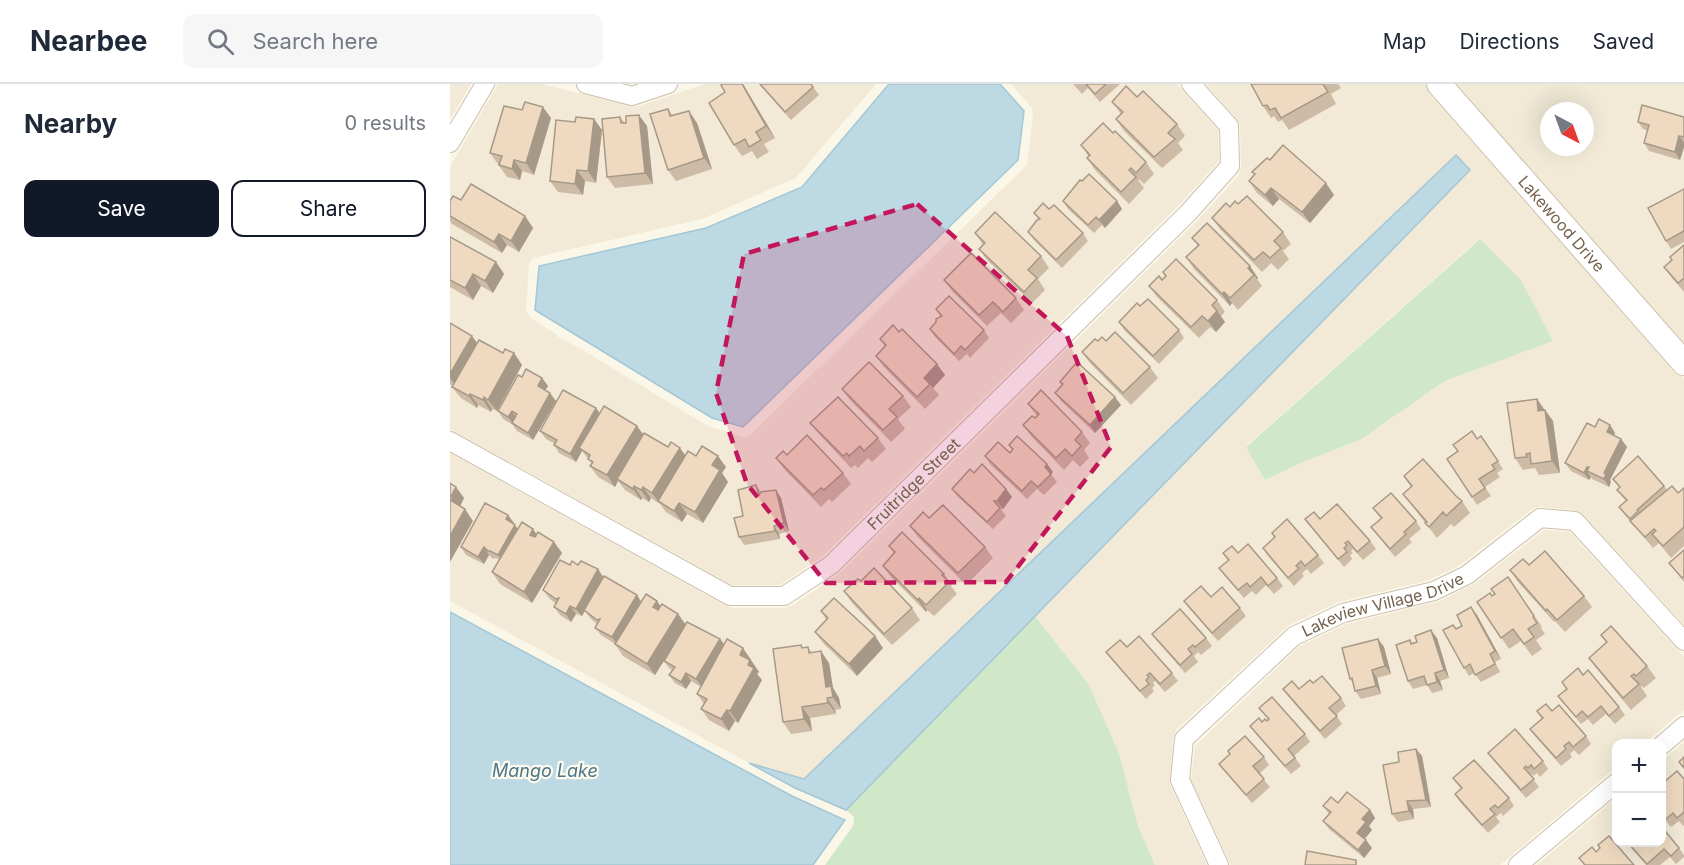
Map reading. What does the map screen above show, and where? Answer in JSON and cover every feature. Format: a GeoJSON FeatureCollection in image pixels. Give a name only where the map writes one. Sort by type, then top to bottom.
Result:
{"type":"FeatureCollection","features":[{"type":"Feature","properties":{"kind":"street"},"geometry":{"type":"LineString","coordinates":[[450,143],[485,84]]}},
{"type":"Feature","properties":{"kind":"street"},"geometry":{"type":"LineString","coordinates":[[586,84],[632,96],[668,84]]}},
{"type":"Feature","properties":{"kind":"street","name":"Fruitridge Street"},"geometry":{"type":"LineString","coordinates":[[450,441],[730,596],[784,596],[831,565],[1188,213],[1230,166],[1228,126],[1191,84]]}},
{"type":"Feature","properties":{"kind":"street","name":"Lakewood Drive"},"geometry":{"type":"LineString","coordinates":[[1439,84],[1684,363]]}},
{"type":"Feature","properties":{"kind":"street","name":"Lakeview Village Drive"},"geometry":{"type":"LineString","coordinates":[[1219,865],[1180,780],[1184,739],[1294,636],[1343,613],[1434,591],[1467,575],[1540,518],[1575,521],[1684,641]]}},
{"type":"Feature","properties":{"kind":"street"},"geometry":{"type":"LineString","coordinates":[[1666,742],[1684,726]]}},
{"type":"Feature","properties":{"kind":"street"},"geometry":{"type":"LineString","coordinates":[[1518,865],[1612,787]]}},
{"type":"Feature","properties":{"kind":"highlighted area"},"geometry":{"type":"Polygon","coordinates":[[[917,204],[1067,336],[1111,447],[1006,582],[826,583],[747,484],[716,393],[744,254],[917,204]]]}},
{"type":"Feature","properties":{"kind":"shaded area"},"geometry":{"type":"Polygon","coordinates":[[[450,84],[471,84],[450,120],[450,84]]]}},
{"type":"Feature","properties":{"kind":"shaded area"},"geometry":{"type":"Polygon","coordinates":[[[498,84],[542,84],[636,107],[705,84],[876,84],[796,178],[702,219],[533,258],[529,264],[526,311],[531,318],[558,337],[708,426],[744,437],[750,435],[1027,165],[1033,113],[1032,108],[1011,84],[1177,84],[1218,130],[1219,161],[1179,205],[823,556],[780,585],[732,585],[450,429],[450,167],[498,84]]]}},
{"type":"Feature","properties":{"kind":"shaded area"},"geometry":{"type":"Polygon","coordinates":[[[1206,84],[1425,84],[1684,379],[1684,625],[1582,514],[1574,510],[1540,507],[1532,509],[1460,565],[1429,580],[1339,602],[1289,625],[1176,730],[1173,737],[1170,784],[1207,865],[1155,865],[1138,826],[1119,753],[1089,685],[1035,616],[1469,170],[1456,155],[804,779],[749,763],[450,601],[450,453],[726,606],[785,608],[791,606],[839,574],[1196,222],[1239,175],[1241,167],[1240,127],[1237,119],[1206,84]],[[1479,239],[1246,446],[1265,480],[1305,461],[1360,440],[1445,381],[1552,341],[1521,280],[1479,239]]]}},
{"type":"Feature","properties":{"kind":"shaded area"},"geometry":{"type":"Polygon","coordinates":[[[1453,84],[1684,84],[1684,347],[1453,84]]]}},
{"type":"Feature","properties":{"kind":"shaded area"},"geometry":{"type":"Polygon","coordinates":[[[1544,530],[1570,532],[1684,657],[1684,710],[1650,739],[1612,739],[1612,770],[1500,865],[1231,865],[1191,780],[1195,746],[1301,645],[1347,624],[1440,601],[1474,584],[1544,530]]]}},
{"type":"Feature","properties":{"kind":"shaded area"},"geometry":{"type":"Polygon","coordinates":[[[1684,742],[1684,865],[1537,865],[1612,801],[1612,847],[1666,847],[1666,758],[1684,742]]]}},
{"type":"Feature","properties":{"kind":"green space"},"geometry":{"type":"Polygon","coordinates":[[[1480,239],[1521,280],[1553,341],[1445,381],[1360,440],[1305,461],[1265,480],[1246,447],[1480,239]]]}},
{"type":"Feature","properties":{"kind":"green space"},"geometry":{"type":"Polygon","coordinates":[[[1035,616],[1089,685],[1119,753],[1138,826],[1155,865],[825,865],[853,826],[854,817],[846,810],[1035,616]]]}},
{"type":"Feature","properties":{"kind":"water"},"geometry":{"type":"Polygon","coordinates":[[[889,84],[1000,84],[1024,111],[1018,160],[743,427],[712,418],[535,310],[539,266],[706,228],[802,187],[889,84]]]}},
{"type":"Feature","properties":{"kind":"water"},"geometry":{"type":"Polygon","coordinates":[[[1456,155],[1470,170],[846,810],[795,788],[749,763],[804,779],[1456,155]]]}},
{"type":"Feature","properties":{"kind":"water","name":"Mango Lake"},"geometry":{"type":"Polygon","coordinates":[[[450,612],[792,796],[845,820],[813,865],[450,865],[450,612]]]}},
{"type":"Feature","properties":{"kind":"building"},"geometry":{"type":"Polygon","coordinates":[[[742,84],[766,126],[756,132],[761,140],[749,147],[745,139],[734,145],[709,103],[725,92],[721,85],[742,84]]]}},
{"type":"Feature","properties":{"kind":"building"},"geometry":{"type":"Polygon","coordinates":[[[760,84],[811,84],[813,87],[785,112],[760,84]]]}},
{"type":"Feature","properties":{"kind":"building"},"geometry":{"type":"Polygon","coordinates":[[[1086,84],[1106,84],[1095,94],[1086,84]]]}},
{"type":"Feature","properties":{"kind":"building"},"geometry":{"type":"Polygon","coordinates":[[[1251,84],[1323,84],[1328,92],[1281,118],[1275,108],[1270,110],[1267,105],[1263,106],[1251,84]]]}},
{"type":"Feature","properties":{"kind":"building"},"geometry":{"type":"Polygon","coordinates":[[[1126,86],[1137,97],[1143,91],[1177,124],[1168,133],[1175,139],[1154,157],[1116,119],[1123,112],[1112,102],[1126,86]]]}},
{"type":"Feature","properties":{"kind":"building"},"geometry":{"type":"Polygon","coordinates":[[[525,102],[543,107],[526,163],[514,160],[512,169],[499,165],[502,156],[490,153],[504,106],[522,110],[525,102]]]}},
{"type":"Feature","properties":{"kind":"building"},"geometry":{"type":"Polygon","coordinates":[[[1642,105],[1684,117],[1684,137],[1679,136],[1675,152],[1644,143],[1649,125],[1638,122],[1642,105]]]}},
{"type":"Feature","properties":{"kind":"building"},"geometry":{"type":"Polygon","coordinates":[[[668,109],[670,116],[689,111],[704,158],[668,170],[650,114],[668,109]]]}},
{"type":"Feature","properties":{"kind":"building"},"geometry":{"type":"Polygon","coordinates":[[[639,115],[645,173],[607,177],[602,119],[620,117],[621,123],[626,123],[626,116],[639,115]]]}},
{"type":"Feature","properties":{"kind":"building"},"geometry":{"type":"Polygon","coordinates":[[[576,117],[594,119],[588,171],[577,170],[575,184],[550,181],[556,120],[575,122],[576,117]]]}},
{"type":"Feature","properties":{"kind":"building"},"geometry":{"type":"Polygon","coordinates":[[[1103,123],[1113,133],[1115,131],[1146,162],[1136,173],[1131,168],[1129,170],[1136,177],[1121,192],[1087,158],[1090,155],[1081,145],[1103,123]]]}},
{"type":"Feature","properties":{"kind":"building"},"geometry":{"type":"Polygon","coordinates":[[[1283,145],[1326,183],[1302,212],[1271,188],[1265,195],[1249,181],[1255,174],[1252,172],[1267,158],[1270,160],[1283,145]]]}},
{"type":"Feature","properties":{"kind":"building"},"geometry":{"type":"Polygon","coordinates":[[[1089,174],[1117,201],[1099,220],[1096,217],[1088,225],[1063,201],[1080,180],[1082,181],[1089,174]]]}},
{"type":"Feature","properties":{"kind":"building"},"geometry":{"type":"Polygon","coordinates":[[[471,184],[525,216],[511,241],[499,234],[494,242],[450,216],[450,201],[453,196],[461,200],[471,184]]]}},
{"type":"Feature","properties":{"kind":"building"},"geometry":{"type":"Polygon","coordinates":[[[1684,189],[1684,231],[1666,241],[1648,208],[1684,189]]]}},
{"type":"Feature","properties":{"kind":"building"},"geometry":{"type":"Polygon","coordinates":[[[1247,196],[1283,232],[1274,241],[1281,248],[1270,258],[1263,252],[1254,260],[1212,218],[1226,203],[1230,207],[1235,201],[1238,204],[1247,196]]]}},
{"type":"Feature","properties":{"kind":"building"},"geometry":{"type":"Polygon","coordinates":[[[1043,203],[1049,209],[1054,205],[1083,233],[1056,260],[1028,232],[1040,219],[1034,213],[1043,203]]]}},
{"type":"Feature","properties":{"kind":"building"},"geometry":{"type":"Polygon","coordinates":[[[995,212],[1041,256],[1028,270],[1037,278],[1024,292],[979,249],[985,243],[975,233],[995,212]]]}},
{"type":"Feature","properties":{"kind":"building"},"geometry":{"type":"Polygon","coordinates":[[[1207,223],[1250,266],[1248,268],[1254,275],[1230,298],[1224,292],[1222,294],[1186,257],[1199,245],[1192,238],[1207,223]]]}},
{"type":"Feature","properties":{"kind":"building"},"geometry":{"type":"Polygon","coordinates":[[[450,237],[496,262],[485,281],[473,274],[465,288],[450,280],[450,237]]]}},
{"type":"Feature","properties":{"kind":"building"},"geometry":{"type":"Polygon","coordinates":[[[1684,245],[1684,278],[1678,283],[1664,267],[1672,260],[1670,257],[1684,245]]]}},
{"type":"Feature","properties":{"kind":"building"},"geometry":{"type":"Polygon","coordinates":[[[971,253],[1016,298],[1003,312],[993,302],[979,315],[944,280],[971,253]]]}},
{"type":"Feature","properties":{"kind":"building"},"geometry":{"type":"Polygon","coordinates":[[[1176,259],[1217,300],[1212,305],[1217,311],[1208,321],[1202,316],[1191,327],[1149,286],[1159,276],[1162,280],[1166,276],[1163,272],[1176,259]]]}},
{"type":"Feature","properties":{"kind":"building"},"geometry":{"type":"Polygon","coordinates":[[[949,296],[984,330],[965,350],[961,346],[954,354],[930,329],[936,319],[942,316],[936,309],[949,296]]]}},
{"type":"Feature","properties":{"kind":"building"},"geometry":{"type":"Polygon","coordinates":[[[1148,299],[1179,330],[1153,356],[1119,322],[1137,303],[1140,306],[1148,299]]]}},
{"type":"Feature","properties":{"kind":"building"},"geometry":{"type":"Polygon","coordinates":[[[450,323],[472,336],[450,374],[450,323]]]}},
{"type":"Feature","properties":{"kind":"building"},"geometry":{"type":"Polygon","coordinates":[[[893,325],[899,332],[902,329],[937,364],[924,378],[930,384],[917,397],[876,356],[886,345],[880,339],[893,325]]]}},
{"type":"Feature","properties":{"kind":"building"},"geometry":{"type":"Polygon","coordinates":[[[1115,332],[1150,367],[1123,393],[1082,352],[1095,339],[1098,341],[1102,337],[1106,341],[1115,332]]]}},
{"type":"Feature","properties":{"kind":"building"},"geometry":{"type":"Polygon","coordinates":[[[479,340],[503,353],[505,349],[514,353],[488,400],[470,394],[469,396],[452,387],[479,340]]]}},
{"type":"Feature","properties":{"kind":"building"},"geometry":{"type":"Polygon","coordinates":[[[869,362],[903,396],[889,409],[897,417],[883,430],[842,389],[869,362]]]}},
{"type":"Feature","properties":{"kind":"building"},"geometry":{"type":"Polygon","coordinates":[[[1077,362],[1115,397],[1090,425],[1055,393],[1063,384],[1060,382],[1077,362]]]}},
{"type":"Feature","properties":{"kind":"building"},"geometry":{"type":"Polygon","coordinates":[[[526,369],[542,378],[538,386],[550,393],[528,433],[512,423],[517,414],[512,411],[508,417],[498,411],[518,375],[522,377],[526,369]]]}},
{"type":"Feature","properties":{"kind":"building"},"geometry":{"type":"Polygon","coordinates":[[[563,390],[596,408],[570,454],[554,445],[557,440],[540,431],[563,390]]]}},
{"type":"Feature","properties":{"kind":"building"},"geometry":{"type":"Polygon","coordinates":[[[1041,390],[1082,432],[1075,440],[1081,446],[1072,456],[1065,449],[1056,458],[1023,425],[1032,416],[1035,418],[1039,414],[1028,404],[1041,390]]]}},
{"type":"Feature","properties":{"kind":"building"},"geometry":{"type":"Polygon","coordinates":[[[838,397],[878,438],[864,451],[860,446],[849,456],[847,453],[843,456],[810,423],[838,397]]]}},
{"type":"Feature","properties":{"kind":"building"},"geometry":{"type":"Polygon","coordinates":[[[1537,399],[1538,411],[1545,410],[1552,461],[1531,464],[1530,453],[1526,454],[1527,457],[1515,458],[1507,403],[1537,399]]]}},
{"type":"Feature","properties":{"kind":"building"},"geometry":{"type":"Polygon","coordinates":[[[604,406],[637,426],[607,475],[590,466],[593,462],[588,459],[590,455],[579,448],[604,406]]]}},
{"type":"Feature","properties":{"kind":"building"},"geometry":{"type":"Polygon","coordinates":[[[1599,419],[1610,425],[1607,432],[1621,439],[1604,473],[1606,474],[1604,479],[1587,471],[1589,467],[1584,473],[1565,463],[1587,423],[1595,427],[1599,419]]]}},
{"type":"Feature","properties":{"kind":"building"},"geometry":{"type":"Polygon","coordinates":[[[1472,431],[1477,439],[1481,436],[1498,461],[1492,465],[1495,469],[1479,479],[1485,488],[1472,497],[1447,459],[1458,451],[1453,445],[1472,431]]]}},
{"type":"Feature","properties":{"kind":"building"},"geometry":{"type":"Polygon","coordinates":[[[644,433],[668,447],[671,442],[680,448],[652,493],[643,487],[641,490],[634,486],[633,489],[617,479],[644,433]]]}},
{"type":"Feature","properties":{"kind":"building"},"geometry":{"type":"Polygon","coordinates":[[[807,435],[843,473],[824,490],[821,488],[813,495],[776,458],[783,451],[787,455],[807,435]]]}},
{"type":"Feature","properties":{"kind":"building"},"geometry":{"type":"Polygon","coordinates":[[[1017,436],[1047,464],[1045,467],[1051,474],[1038,487],[1031,481],[1022,491],[985,456],[998,442],[1010,453],[1013,449],[1009,445],[1017,436]]]}},
{"type":"Feature","properties":{"kind":"building"},"geometry":{"type":"Polygon","coordinates":[[[702,446],[718,456],[712,465],[720,470],[695,512],[679,503],[674,511],[658,501],[688,451],[696,456],[702,446]]]}},
{"type":"Feature","properties":{"kind":"building"},"geometry":{"type":"Polygon","coordinates":[[[1638,456],[1664,486],[1630,519],[1619,507],[1627,500],[1617,490],[1620,487],[1613,479],[1638,456]]]}},
{"type":"Feature","properties":{"kind":"building"},"geometry":{"type":"Polygon","coordinates":[[[1423,459],[1462,501],[1446,516],[1443,512],[1429,527],[1403,494],[1412,486],[1404,476],[1423,459]]]}},
{"type":"Feature","properties":{"kind":"building"},"geometry":{"type":"Polygon","coordinates":[[[982,464],[1006,489],[997,501],[994,501],[1000,508],[987,522],[952,489],[970,469],[974,473],[982,464]]]}},
{"type":"Feature","properties":{"kind":"building"},"geometry":{"type":"Polygon","coordinates":[[[450,483],[456,487],[450,498],[450,483]]]}},
{"type":"Feature","properties":{"kind":"building"},"geometry":{"type":"Polygon","coordinates":[[[756,485],[759,495],[761,492],[776,490],[784,523],[774,526],[775,531],[739,537],[734,518],[743,516],[738,490],[756,485]]]}},
{"type":"Feature","properties":{"kind":"building"},"geometry":{"type":"Polygon","coordinates":[[[1672,486],[1678,493],[1684,488],[1684,527],[1663,546],[1652,534],[1656,531],[1654,529],[1645,537],[1630,521],[1672,486]]]}},
{"type":"Feature","properties":{"kind":"building"},"geometry":{"type":"Polygon","coordinates":[[[1391,493],[1416,521],[1390,549],[1371,527],[1382,518],[1373,508],[1391,493]]]}},
{"type":"Feature","properties":{"kind":"building"},"geometry":{"type":"Polygon","coordinates":[[[450,500],[465,509],[450,536],[450,500]]]}},
{"type":"Feature","properties":{"kind":"building"},"geometry":{"type":"Polygon","coordinates":[[[485,503],[508,515],[506,519],[515,525],[498,555],[484,547],[478,557],[461,547],[485,503]]]}},
{"type":"Feature","properties":{"kind":"building"},"geometry":{"type":"Polygon","coordinates":[[[1337,504],[1370,541],[1357,552],[1348,541],[1344,548],[1347,552],[1338,559],[1305,519],[1314,512],[1320,519],[1337,504]]]}},
{"type":"Feature","properties":{"kind":"building"},"geometry":{"type":"Polygon","coordinates":[[[943,505],[985,547],[958,573],[910,526],[923,512],[929,518],[943,505]]]}},
{"type":"Feature","properties":{"kind":"building"},"geometry":{"type":"Polygon","coordinates":[[[1287,519],[1318,555],[1305,566],[1301,561],[1296,566],[1299,568],[1288,578],[1263,548],[1275,537],[1272,533],[1287,519]]]}},
{"type":"Feature","properties":{"kind":"building"},"geometry":{"type":"Polygon","coordinates":[[[522,522],[533,529],[530,535],[535,537],[538,532],[554,542],[524,592],[492,572],[522,522]]]}},
{"type":"Feature","properties":{"kind":"building"},"geometry":{"type":"Polygon","coordinates":[[[902,532],[944,574],[942,575],[949,582],[926,605],[883,566],[895,552],[889,546],[902,532]]]}},
{"type":"Feature","properties":{"kind":"building"},"geometry":{"type":"Polygon","coordinates":[[[1248,544],[1277,578],[1268,586],[1261,577],[1250,587],[1247,583],[1238,590],[1219,568],[1229,560],[1223,553],[1232,546],[1238,553],[1248,544]]]}},
{"type":"Feature","properties":{"kind":"building"},"geometry":{"type":"Polygon","coordinates":[[[1684,550],[1684,576],[1682,578],[1669,563],[1684,550]]]}},
{"type":"Feature","properties":{"kind":"building"},"geometry":{"type":"Polygon","coordinates":[[[1545,551],[1584,596],[1557,620],[1547,609],[1546,611],[1510,570],[1523,559],[1529,565],[1545,551]]]}},
{"type":"Feature","properties":{"kind":"building"},"geometry":{"type":"Polygon","coordinates":[[[560,560],[570,565],[572,561],[578,565],[581,561],[598,569],[576,609],[570,606],[566,614],[554,607],[559,598],[556,599],[543,590],[560,560]]]}},
{"type":"Feature","properties":{"kind":"building"},"geometry":{"type":"Polygon","coordinates":[[[874,568],[912,608],[884,634],[844,591],[858,579],[861,581],[874,568]]]}},
{"type":"Feature","properties":{"kind":"building"},"geometry":{"type":"Polygon","coordinates":[[[604,576],[637,595],[612,637],[595,628],[600,619],[597,620],[584,610],[604,576]]]}},
{"type":"Feature","properties":{"kind":"building"},"geometry":{"type":"Polygon","coordinates":[[[1508,577],[1537,623],[1528,629],[1534,637],[1524,644],[1513,629],[1501,638],[1477,602],[1490,593],[1492,596],[1495,594],[1491,589],[1508,577]]]}},
{"type":"Feature","properties":{"kind":"building"},"geometry":{"type":"Polygon","coordinates":[[[1201,586],[1211,597],[1222,587],[1240,608],[1212,633],[1184,601],[1201,586]]]}},
{"type":"Feature","properties":{"kind":"building"},"geometry":{"type":"Polygon","coordinates":[[[646,594],[657,601],[653,607],[658,610],[662,604],[678,614],[647,664],[615,644],[646,594]]]}},
{"type":"Feature","properties":{"kind":"building"},"geometry":{"type":"Polygon","coordinates":[[[834,598],[875,636],[849,664],[815,632],[828,618],[821,611],[834,598]]]}},
{"type":"Feature","properties":{"kind":"building"},"geometry":{"type":"Polygon","coordinates":[[[1471,607],[1495,651],[1490,654],[1495,664],[1475,675],[1470,664],[1464,668],[1443,630],[1453,625],[1456,629],[1462,626],[1457,615],[1471,607]]]}},
{"type":"Feature","properties":{"kind":"building"},"geometry":{"type":"Polygon","coordinates":[[[1180,609],[1206,638],[1195,647],[1193,645],[1188,649],[1192,654],[1180,665],[1152,634],[1180,609]]]}},
{"type":"Feature","properties":{"kind":"building"},"geometry":{"type":"Polygon","coordinates":[[[687,622],[720,639],[696,679],[686,673],[681,682],[669,675],[675,667],[664,661],[687,622]]]}},
{"type":"Feature","properties":{"kind":"building"},"geometry":{"type":"Polygon","coordinates":[[[1611,626],[1647,666],[1636,676],[1634,674],[1631,676],[1639,684],[1623,698],[1589,658],[1607,642],[1601,635],[1611,626]]]}},
{"type":"Feature","properties":{"kind":"building"},"geometry":{"type":"Polygon","coordinates":[[[1431,630],[1444,670],[1435,673],[1437,682],[1427,685],[1424,676],[1408,681],[1396,645],[1410,640],[1411,644],[1417,642],[1415,636],[1431,630]]]}},
{"type":"Feature","properties":{"kind":"building"},"geometry":{"type":"Polygon","coordinates":[[[1139,636],[1172,673],[1160,684],[1150,673],[1146,680],[1149,684],[1140,691],[1106,652],[1120,640],[1127,647],[1139,636]]]}},
{"type":"Feature","properties":{"kind":"building"},"geometry":{"type":"Polygon","coordinates":[[[727,639],[743,648],[740,655],[750,660],[748,665],[754,668],[730,711],[727,710],[721,719],[701,709],[707,699],[697,694],[727,639]]]}},
{"type":"Feature","properties":{"kind":"building"},"geometry":{"type":"Polygon","coordinates":[[[1378,639],[1385,666],[1372,670],[1376,686],[1355,691],[1342,648],[1378,639]]]}},
{"type":"Feature","properties":{"kind":"building"},"geometry":{"type":"Polygon","coordinates":[[[801,645],[802,648],[808,647],[809,653],[821,651],[826,687],[831,686],[833,697],[827,698],[828,703],[802,707],[804,719],[783,722],[773,649],[801,645]]]}},
{"type":"Feature","properties":{"kind":"building"},"geometry":{"type":"Polygon","coordinates":[[[1578,668],[1583,675],[1588,670],[1619,707],[1609,716],[1601,706],[1588,717],[1582,711],[1576,717],[1558,696],[1567,689],[1562,682],[1578,668]]]}},
{"type":"Feature","properties":{"kind":"building"},"geometry":{"type":"Polygon","coordinates":[[[1322,676],[1341,698],[1329,708],[1337,716],[1320,731],[1283,689],[1292,681],[1299,689],[1310,680],[1313,683],[1322,676]]]}},
{"type":"Feature","properties":{"kind":"building"},"geometry":{"type":"Polygon","coordinates":[[[1272,697],[1305,734],[1288,749],[1295,758],[1285,766],[1250,726],[1259,718],[1262,722],[1269,719],[1259,708],[1272,697]]]}},
{"type":"Feature","properties":{"kind":"building"},"geometry":{"type":"Polygon","coordinates":[[[1546,704],[1552,711],[1559,705],[1586,736],[1573,747],[1569,742],[1564,746],[1566,749],[1556,758],[1530,729],[1543,718],[1537,711],[1546,704]]]}},
{"type":"Feature","properties":{"kind":"building"},"geometry":{"type":"Polygon","coordinates":[[[1515,729],[1543,761],[1534,769],[1531,765],[1524,768],[1534,779],[1521,790],[1488,753],[1515,729]]]}},
{"type":"Feature","properties":{"kind":"building"},"geometry":{"type":"Polygon","coordinates":[[[1245,736],[1264,757],[1253,766],[1264,779],[1246,795],[1219,764],[1230,754],[1228,751],[1245,736]]]}},
{"type":"Feature","properties":{"kind":"building"},"geometry":{"type":"Polygon","coordinates":[[[1416,749],[1426,800],[1407,801],[1409,811],[1392,814],[1383,765],[1399,762],[1398,752],[1416,749]]]}},
{"type":"Feature","properties":{"kind":"building"},"geometry":{"type":"Polygon","coordinates":[[[1684,757],[1684,768],[1679,762],[1684,757]]]}},
{"type":"Feature","properties":{"kind":"building"},"geometry":{"type":"Polygon","coordinates":[[[1474,760],[1509,798],[1498,808],[1495,805],[1490,809],[1495,814],[1482,825],[1455,794],[1462,788],[1453,778],[1474,760]]]}},
{"type":"Feature","properties":{"kind":"building"},"geometry":{"type":"Polygon","coordinates":[[[1677,771],[1684,779],[1684,812],[1677,818],[1673,813],[1666,819],[1666,781],[1677,771]]]}},
{"type":"Feature","properties":{"kind":"building"},"geometry":{"type":"Polygon","coordinates":[[[1347,792],[1370,810],[1362,819],[1366,822],[1357,833],[1366,840],[1358,850],[1323,821],[1331,812],[1323,806],[1331,797],[1338,803],[1347,792]]]}},
{"type":"Feature","properties":{"kind":"building"},"geometry":{"type":"Polygon","coordinates":[[[1666,832],[1679,848],[1671,856],[1664,849],[1647,864],[1632,847],[1666,847],[1666,832]]]}},
{"type":"Feature","properties":{"kind":"building"},"geometry":{"type":"Polygon","coordinates":[[[1609,836],[1612,839],[1612,847],[1618,847],[1634,865],[1585,865],[1579,858],[1592,847],[1596,852],[1600,848],[1598,845],[1609,836]]]}},
{"type":"Feature","properties":{"kind":"building"},"geometry":{"type":"Polygon","coordinates":[[[1307,851],[1356,860],[1356,865],[1305,865],[1307,851]]]}}]}
